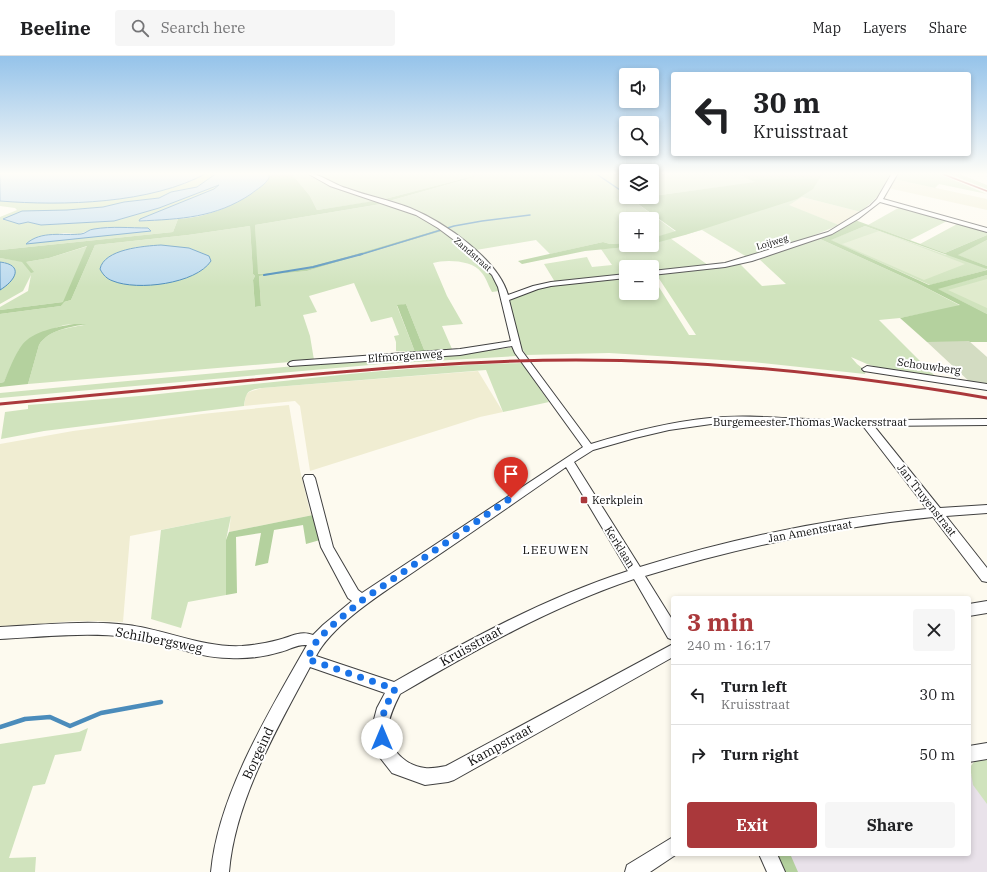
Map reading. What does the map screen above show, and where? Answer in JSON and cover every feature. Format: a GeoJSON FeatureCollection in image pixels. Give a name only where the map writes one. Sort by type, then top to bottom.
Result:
{"type":"FeatureCollection","features":[{"type":"Feature","properties":{"kind":"street","name":"Zandstraat"},"geometry":{"type":"LineString","coordinates":[[410,211],[434,222],[482,260],[495,274],[502,287],[518,351],[589,448]]}},
{"type":"Feature","properties":{"kind":"street","name":"Loijweg"},"geometry":{"type":"LineString","coordinates":[[659,272],[725,265],[749,259],[812,240],[842,227],[866,211]]}},
{"type":"Feature","properties":{"kind":"street"},"geometry":{"type":"LineString","coordinates":[[919,211],[987,230]]}},
{"type":"Feature","properties":{"kind":"street"},"geometry":{"type":"LineString","coordinates":[[505,298],[550,284],[619,277]]}},
{"type":"Feature","properties":{"kind":"street","name":"Elfmorgenweg"},"geometry":{"type":"LineString","coordinates":[[293,364],[460,352],[516,343]]}},
{"type":"Feature","properties":{"kind":"street","name":"Schouwberg"},"geometry":{"type":"LineString","coordinates":[[867,369],[987,387]]}},
{"type":"Feature","properties":{"kind":"street","name":"Burgemeester Thomas Wackersstraat"},"geometry":{"type":"LineString","coordinates":[[316,642],[328,629],[361,601],[589,448],[633,435],[669,427],[710,421],[758,420],[866,423],[987,422]]}},
{"type":"Feature","properties":{"kind":"street","name":"Jan Truyenstraat"},"geometry":{"type":"LineString","coordinates":[[866,423],[987,577]]}},
{"type":"Feature","properties":{"kind":"street","name":"Kerklaan"},"geometry":{"type":"LineString","coordinates":[[568,461],[671,631]]}},
{"type":"Feature","properties":{"kind":"street"},"geometry":{"type":"LineString","coordinates":[[309,478],[327,547],[353,594],[361,601]]}},
{"type":"Feature","properties":{"kind":"street","name":"Jan Amentstraat"},"geometry":{"type":"LineString","coordinates":[[636,572],[751,542],[844,525],[937,512],[987,509]]}},
{"type":"Feature","properties":{"kind":"street","name":"Kruisstraat"},"geometry":{"type":"LineString","coordinates":[[395,689],[468,646],[506,627],[567,598],[636,572]]}},
{"type":"Feature","properties":{"kind":"street"},"geometry":{"type":"LineString","coordinates":[[971,610],[987,608]]}},
{"type":"Feature","properties":{"kind":"street","name":"Schilbergsweg"},"geometry":{"type":"LineString","coordinates":[[0,633],[84,629],[129,631],[223,653],[244,652],[282,645],[298,639],[307,638],[316,642]]}},
{"type":"Feature","properties":{"kind":"street","name":"Borgeind"},"geometry":{"type":"LineString","coordinates":[[220,872],[228,827],[240,792],[271,724],[316,642]]}},
{"type":"Feature","properties":{"kind":"street","name":"Kampstraat"},"geometry":{"type":"LineString","coordinates":[[395,689],[385,708],[380,727],[384,749],[398,767],[425,777],[448,774],[671,651]]}},
{"type":"Feature","properties":{"kind":"street"},"geometry":{"type":"LineString","coordinates":[[307,659],[395,689]]}},
{"type":"Feature","properties":{"kind":"street"},"geometry":{"type":"LineString","coordinates":[[971,754],[987,751]]}},
{"type":"Feature","properties":{"kind":"street"},"geometry":{"type":"LineString","coordinates":[[634,872],[671,847]]}},
{"type":"Feature","properties":{"kind":"street"},"geometry":{"type":"LineString","coordinates":[[769,856],[776,872]]}},
{"type":"Feature","properties":{"kind":"shaded area"},"geometry":{"type":"Polygon","coordinates":[[[803,211],[861,212],[839,225],[803,211]]]}},
{"type":"Feature","properties":{"kind":"shaded area"},"geometry":{"type":"Polygon","coordinates":[[[478,371],[503,412],[480,417],[310,471],[300,406],[295,401],[244,406],[246,395],[249,392],[262,388],[478,371]]]}},
{"type":"Feature","properties":{"kind":"shaded area"},"geometry":{"type":"Polygon","coordinates":[[[289,405],[300,470],[310,512],[313,515],[229,532],[231,516],[130,536],[123,622],[73,621],[0,628],[0,444],[73,431],[202,414],[289,405]]]}},
{"type":"Feature","properties":{"kind":"shaded area"},"geometry":{"type":"Polygon","coordinates":[[[987,774],[987,872],[781,872],[774,856],[971,856],[971,775],[987,774]]]}},
{"type":"Feature","properties":{"kind":"green space"},"geometry":{"type":"Polygon","coordinates":[[[14,211],[63,211],[19,224],[28,222],[41,225],[114,221],[148,211],[160,211],[140,219],[140,221],[178,219],[173,232],[0,250],[0,217],[14,211]],[[148,228],[93,229],[79,234],[64,233],[39,237],[150,230],[148,228]]]}},
{"type":"Feature","properties":{"kind":"green space"},"geometry":{"type":"Polygon","coordinates":[[[215,211],[339,211],[255,225],[258,274],[293,271],[440,229],[443,231],[307,271],[259,276],[261,306],[255,307],[253,280],[255,276],[253,274],[250,226],[188,235],[95,245],[71,300],[64,302],[61,306],[0,314],[0,310],[63,302],[87,246],[49,258],[26,262],[34,272],[31,273],[22,262],[0,258],[0,250],[173,232],[178,219],[203,215],[215,211]]]}},
{"type":"Feature","properties":{"kind":"green space"},"geometry":{"type":"Polygon","coordinates":[[[339,211],[405,211],[412,213],[440,229],[293,271],[257,274],[255,225],[339,211]]]}},
{"type":"Feature","properties":{"kind":"green space"},"geometry":{"type":"Polygon","coordinates":[[[410,211],[649,212],[619,212],[619,243],[610,244],[603,242],[550,254],[536,240],[476,250],[447,229],[410,211]]]}},
{"type":"Feature","properties":{"kind":"green space"},"geometry":{"type":"Polygon","coordinates":[[[648,211],[759,211],[659,242],[659,236],[676,231],[659,219],[659,212],[648,211]]]}},
{"type":"Feature","properties":{"kind":"green space"},"geometry":{"type":"Polygon","coordinates":[[[706,211],[804,211],[839,225],[805,239],[747,257],[702,230],[684,235],[706,211]]]}},
{"type":"Feature","properties":{"kind":"green space"},"geometry":{"type":"Polygon","coordinates":[[[893,211],[915,211],[949,220],[910,240],[868,225],[893,211]]]}},
{"type":"Feature","properties":{"kind":"green space"},"geometry":{"type":"Polygon","coordinates":[[[659,220],[676,232],[659,236],[659,220]]]}},
{"type":"Feature","properties":{"kind":"green space"},"geometry":{"type":"Polygon","coordinates":[[[855,220],[945,253],[987,235],[987,240],[958,255],[987,266],[987,269],[865,226],[831,240],[929,285],[987,270],[987,275],[938,289],[987,314],[987,342],[927,342],[900,318],[960,305],[917,283],[818,238],[855,220]]]}},
{"type":"Feature","properties":{"kind":"green space"},"geometry":{"type":"Polygon","coordinates":[[[959,223],[987,231],[987,235],[945,253],[920,244],[959,223]]]}},
{"type":"Feature","properties":{"kind":"green space"},"geometry":{"type":"Polygon","coordinates":[[[250,226],[253,274],[255,276],[253,280],[255,307],[261,306],[259,276],[307,271],[443,231],[483,265],[490,273],[499,291],[492,292],[483,274],[472,265],[451,261],[433,263],[447,296],[463,324],[442,326],[452,349],[425,352],[406,304],[397,306],[415,352],[396,351],[394,336],[399,335],[392,317],[371,322],[354,283],[309,296],[317,312],[303,315],[310,336],[314,360],[28,384],[39,345],[48,336],[59,330],[84,325],[74,324],[64,325],[41,333],[19,350],[4,382],[0,383],[0,314],[61,306],[63,302],[0,310],[0,307],[28,291],[31,275],[23,291],[0,304],[0,290],[5,287],[5,262],[0,262],[0,258],[26,262],[49,258],[88,246],[64,302],[71,300],[95,245],[188,235],[250,226]],[[148,246],[136,247],[113,255],[209,256],[189,248],[148,246]]]}},
{"type":"Feature","properties":{"kind":"green space"},"geometry":{"type":"Polygon","coordinates":[[[865,226],[946,255],[949,254],[986,268],[987,270],[930,285],[830,240],[865,226]]]}},
{"type":"Feature","properties":{"kind":"green space"},"geometry":{"type":"Polygon","coordinates":[[[879,231],[965,264],[924,280],[842,244],[879,231]]]}},
{"type":"Feature","properties":{"kind":"green space"},"geometry":{"type":"Polygon","coordinates":[[[670,238],[708,265],[659,270],[659,260],[619,260],[619,275],[555,282],[544,264],[587,257],[592,267],[612,265],[601,249],[619,248],[619,252],[659,252],[659,241],[670,238]]]}},
{"type":"Feature","properties":{"kind":"green space"},"geometry":{"type":"Polygon","coordinates":[[[818,238],[917,283],[961,306],[900,318],[879,320],[935,376],[883,369],[851,357],[866,371],[865,374],[753,362],[609,353],[526,355],[519,344],[509,301],[519,295],[548,286],[619,278],[619,300],[659,300],[659,287],[689,335],[696,335],[659,279],[659,274],[739,263],[762,286],[786,284],[758,258],[818,238]]]}},
{"type":"Feature","properties":{"kind":"green space"},"geometry":{"type":"Polygon","coordinates":[[[987,240],[987,266],[957,255],[987,240]]]}},
{"type":"Feature","properties":{"kind":"green space"},"geometry":{"type":"Polygon","coordinates":[[[603,242],[610,244],[619,243],[619,248],[585,251],[522,264],[518,261],[603,242]]]}},
{"type":"Feature","properties":{"kind":"green space"},"geometry":{"type":"Polygon","coordinates":[[[987,275],[987,314],[937,289],[942,287],[987,275]]]}},
{"type":"Feature","properties":{"kind":"green space"},"geometry":{"type":"Polygon","coordinates":[[[987,279],[987,308],[948,290],[987,279]]]}},
{"type":"Feature","properties":{"kind":"green space"},"geometry":{"type":"Polygon","coordinates":[[[406,304],[425,352],[415,352],[397,305],[406,304]]]}},
{"type":"Feature","properties":{"kind":"green space"},"geometry":{"type":"Polygon","coordinates":[[[74,324],[86,324],[60,330],[48,336],[39,345],[28,384],[0,387],[0,383],[4,382],[12,363],[22,345],[27,340],[32,336],[46,330],[74,324]]]}},
{"type":"Feature","properties":{"kind":"green space"},"geometry":{"type":"Polygon","coordinates":[[[969,341],[987,357],[987,385],[971,383],[927,342],[969,341]]]}},
{"type":"Feature","properties":{"kind":"green space"},"geometry":{"type":"Polygon","coordinates":[[[516,347],[517,356],[381,364],[0,398],[0,393],[280,367],[467,353],[516,347]]]}},
{"type":"Feature","properties":{"kind":"green space"},"geometry":{"type":"Polygon","coordinates":[[[522,363],[549,402],[503,412],[486,370],[262,388],[248,392],[244,406],[44,431],[1,439],[5,412],[28,409],[28,405],[147,395],[396,370],[480,364],[522,363]]]}},
{"type":"Feature","properties":{"kind":"green space"},"geometry":{"type":"Polygon","coordinates":[[[313,515],[320,540],[306,544],[303,525],[274,530],[268,563],[255,566],[261,533],[236,537],[237,593],[226,595],[226,540],[229,532],[313,515]]]}},
{"type":"Feature","properties":{"kind":"green space"},"geometry":{"type":"Polygon","coordinates":[[[231,516],[226,540],[226,595],[188,602],[181,628],[151,619],[161,530],[231,516]]]}},
{"type":"Feature","properties":{"kind":"green space"},"geometry":{"type":"Polygon","coordinates":[[[88,728],[81,751],[55,755],[45,784],[33,786],[9,858],[36,857],[35,872],[0,872],[0,744],[79,732],[88,728]]]}},
{"type":"Feature","properties":{"kind":"green space"},"geometry":{"type":"Polygon","coordinates":[[[987,756],[987,804],[973,785],[971,766],[978,757],[987,756]]]}},
{"type":"Feature","properties":{"kind":"green space"},"geometry":{"type":"Polygon","coordinates":[[[775,856],[791,856],[798,872],[782,872],[775,856]]]}},
{"type":"Feature","properties":{"kind":"water"},"geometry":{"type":"Polygon","coordinates":[[[22,211],[148,211],[114,221],[41,225],[28,222],[19,224],[3,219],[22,211]]]}},
{"type":"Feature","properties":{"kind":"water"},"geometry":{"type":"Polygon","coordinates":[[[160,211],[216,211],[183,218],[139,221],[140,219],[160,211]]]}},
{"type":"Feature","properties":{"kind":"water"},"geometry":{"type":"Polygon","coordinates":[[[121,227],[148,228],[151,231],[26,244],[38,237],[52,234],[81,234],[92,229],[121,227]]]}},
{"type":"Feature","properties":{"kind":"water"},"geometry":{"type":"Polygon","coordinates":[[[161,245],[189,248],[209,256],[211,261],[203,269],[193,275],[180,280],[151,285],[123,284],[113,281],[105,276],[100,269],[103,262],[117,253],[145,246],[161,245]]]}},
{"type":"Feature","properties":{"kind":"water"},"geometry":{"type":"Polygon","coordinates":[[[0,262],[13,266],[15,274],[10,282],[0,290],[0,262]]]}},
{"type":"Feature","properties":{"kind":"waterway"},"geometry":{"type":"LineString","coordinates":[[359,255],[454,226],[530,215]]}},
{"type":"Feature","properties":{"kind":"waterway"},"geometry":{"type":"LineString","coordinates":[[264,275],[313,267],[362,254]]}},
{"type":"Feature","properties":{"kind":"waterway"},"geometry":{"type":"LineString","coordinates":[[0,727],[25,719],[50,717],[70,726],[101,713],[161,702]]}},
{"type":"Feature","properties":{"kind":"railway"},"geometry":{"type":"LineString","coordinates":[[0,404],[374,369],[536,360],[679,363],[782,370],[885,382],[987,398]]}},
{"type":"Feature","properties":{"kind":"place","name":"Kerkplein"},"geometry":{"type":"Point","coordinates":[584,500]}},
{"type":"Feature","properties":{"kind":"district","name":"LEEUWEN"},"geometry":{"type":"Point","coordinates":[556,549]}},
{"type":"Feature","properties":{"kind":"route"},"geometry":{"type":"LineString","coordinates":[[382,738],[380,727],[385,708],[395,689],[307,659],[316,642],[328,629],[361,601],[511,498]]}}]}
